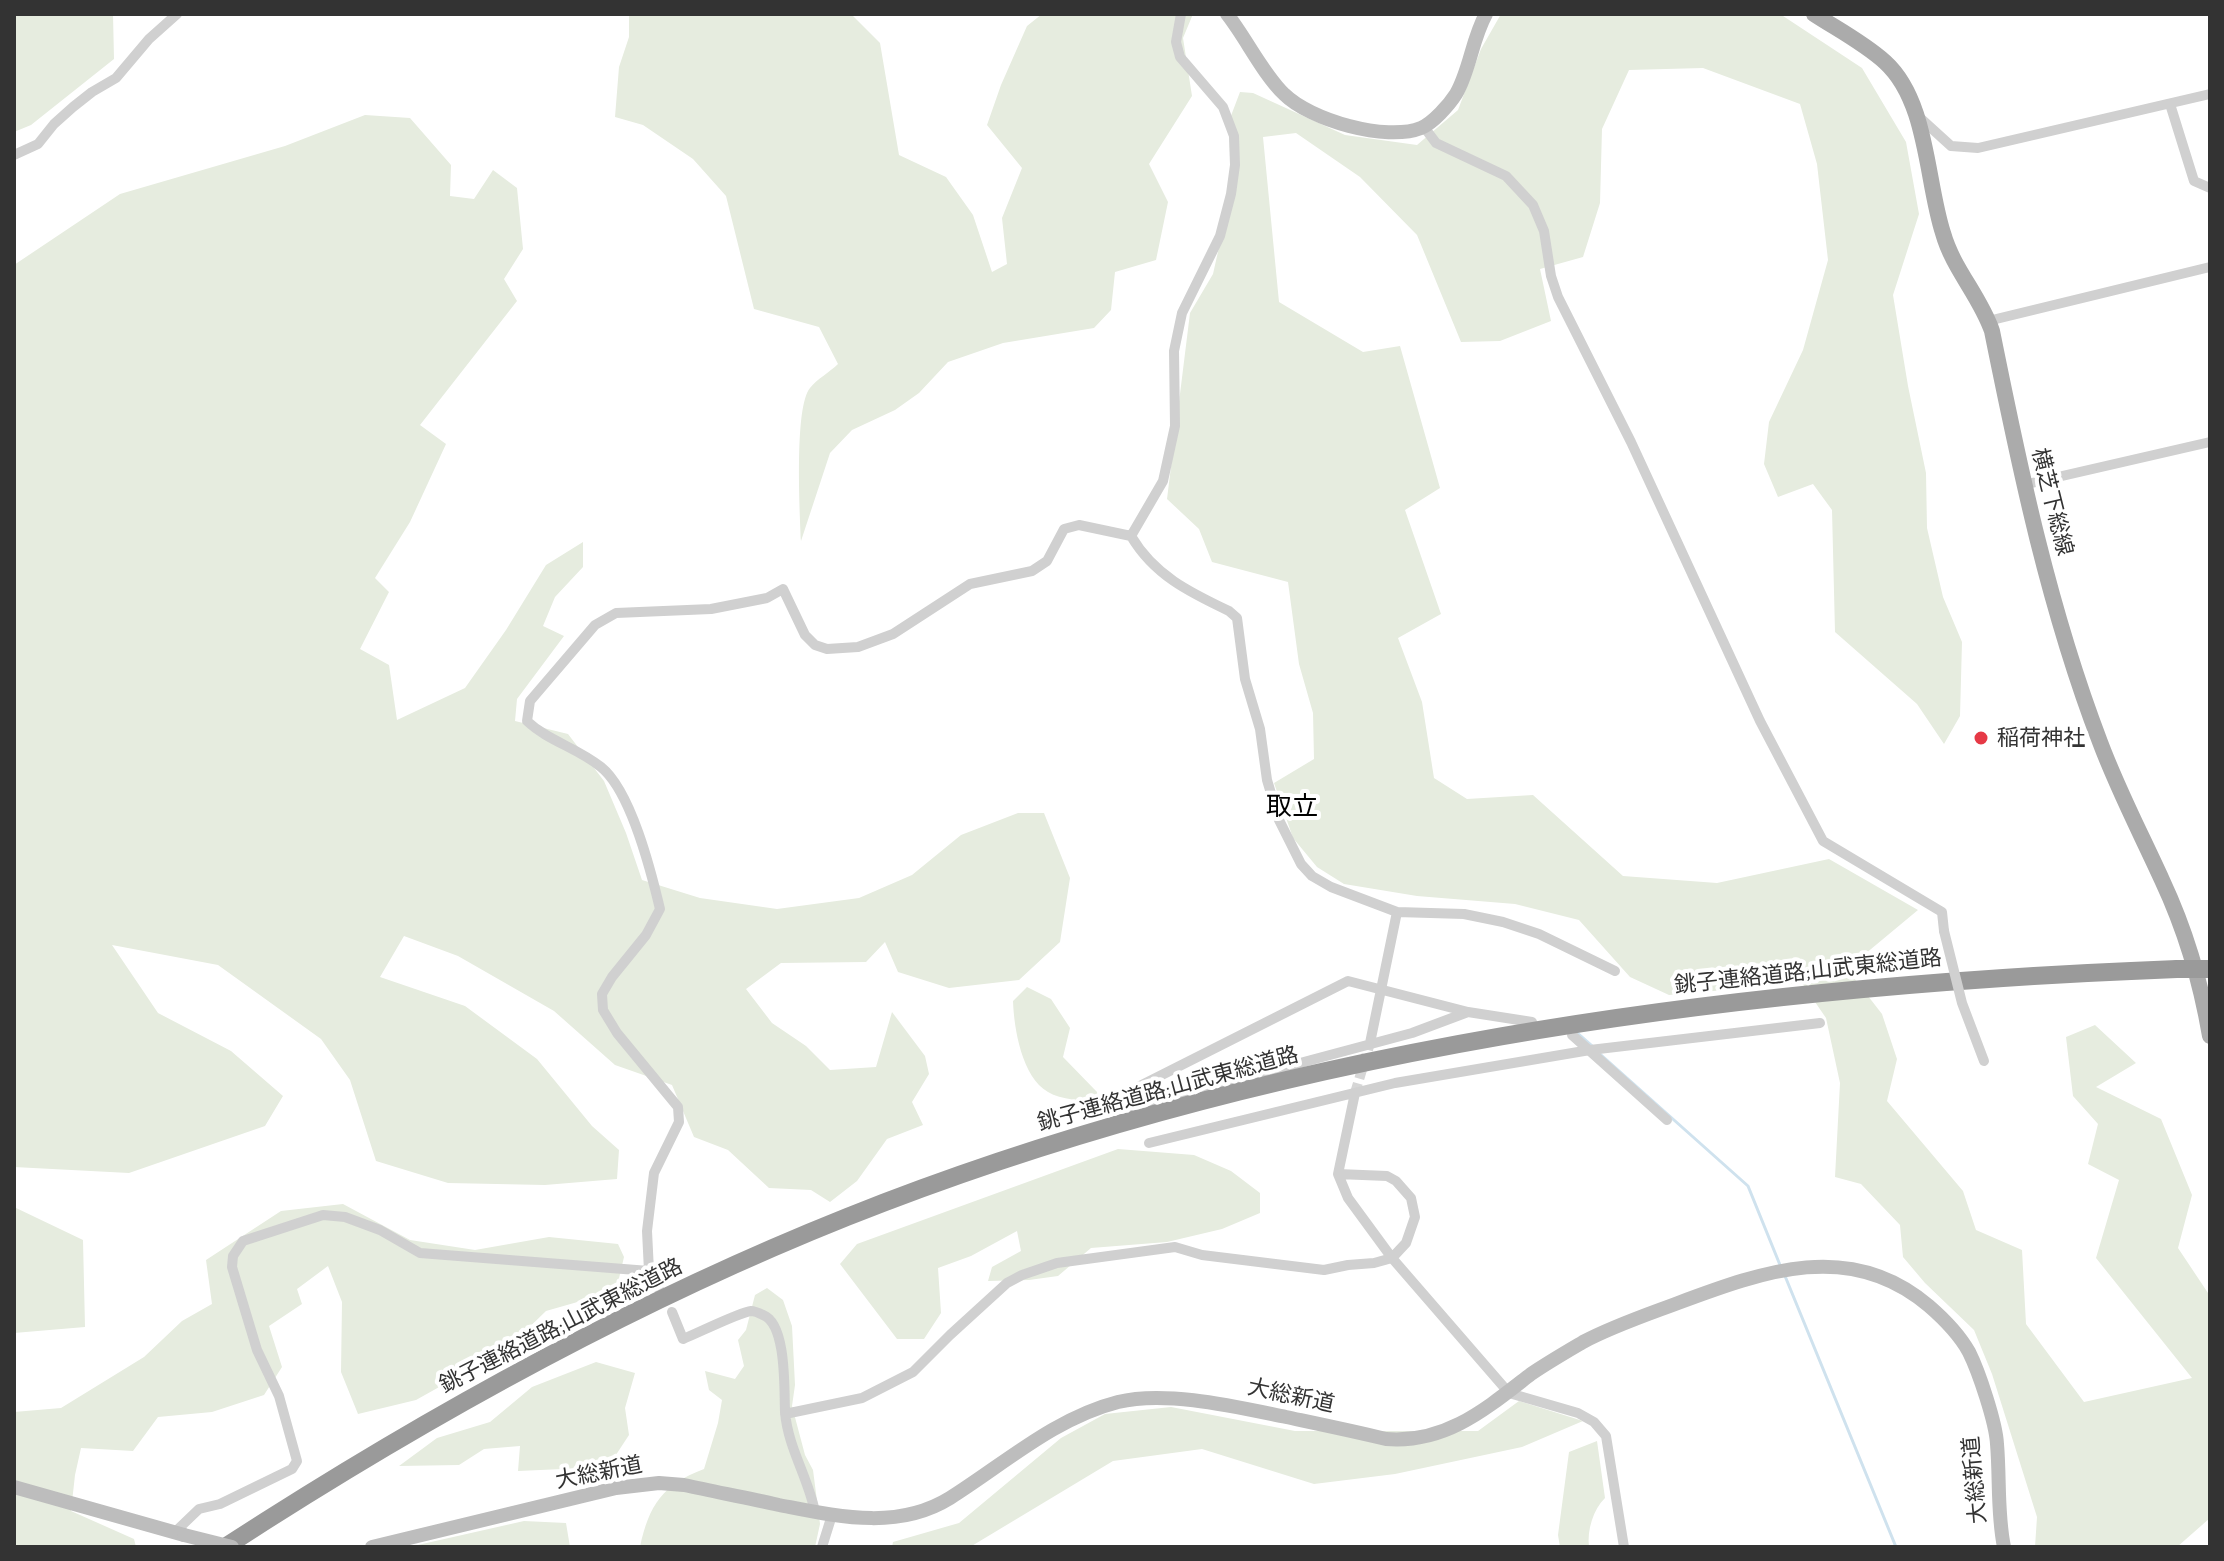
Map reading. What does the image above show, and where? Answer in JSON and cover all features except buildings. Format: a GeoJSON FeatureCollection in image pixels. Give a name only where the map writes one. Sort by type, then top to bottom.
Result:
{"type":"FeatureCollection","features":[{"type":"Feature","properties":{"kind":"highway","name":"銚子連絡道路;山武東総道路"},"geometry":{"type":"LineString","coordinates":[[225,1547],[322,1484],[537,1361],[641,1308],[846,1217],[1031,1150],[1205,1100],[1423,1052],[1570,1029],[1798,994],[2050,974],[2210,969]]}},
{"type":"Feature","properties":{"kind":"main road","name":"横芝下総線"},"geometry":{"type":"LineString","coordinates":[[1814,14],[1885,61],[1906,87],[1915,113],[1943,236],[1988,321],[2023,485],[2061,628],[2099,740],[2126,807],[2163,882],[2207,999],[2210,1036]]}},
{"type":"Feature","properties":{"kind":"street"},"geometry":{"type":"LineString","coordinates":[[14,155],[38,144],[73,107],[116,78],[149,39],[177,14]]}},
{"type":"Feature","properties":{"kind":"street"},"geometry":{"type":"LineString","coordinates":[[1131,536],[1163,481],[1175,426],[1174,351],[1182,313],[1220,236],[1235,165],[1234,136],[1223,107],[1180,57],[1176,42],[1181,14]]}},
{"type":"Feature","properties":{"kind":"street"},"geometry":{"type":"LineString","coordinates":[[1227,14],[1283,94],[1308,111],[1331,121],[1389,132],[1424,127],[1456,94],[1475,33],[1486,14]]}},
{"type":"Feature","properties":{"kind":"street"},"geometry":{"type":"LineString","coordinates":[[1915,113],[1951,146],[1978,148],[2210,94]]}},
{"type":"Feature","properties":{"kind":"street"},"geometry":{"type":"LineString","coordinates":[[2170,104],[2194,181],[2210,188]]}},
{"type":"Feature","properties":{"kind":"street"},"geometry":{"type":"LineString","coordinates":[[1424,127],[1436,143],[1506,176],[1533,205],[1544,231],[1551,276],[1558,297],[1631,442],[1760,721],[1823,841],[1942,912],[1962,1003],[1984,1061]]}},
{"type":"Feature","properties":{"kind":"street"},"geometry":{"type":"LineString","coordinates":[[1988,321],[2210,267]]}},
{"type":"Feature","properties":{"kind":"street"},"geometry":{"type":"LineString","coordinates":[[2023,485],[2210,442]]}},
{"type":"Feature","properties":{"kind":"street"},"geometry":{"type":"LineString","coordinates":[[180,1534],[199,1509],[220,1504],[280,1475],[292,1469],[297,1461],[279,1396],[257,1350],[232,1267],[233,1256],[243,1241],[323,1215],[345,1217],[380,1230],[420,1253],[649,1271],[647,1231],[654,1173],[679,1122],[678,1107],[617,1033],[603,1010],[602,994],[646,935],[660,909],[631,815],[616,781],[601,766],[537,731],[527,721],[530,701],[595,625],[616,613],[711,609],[767,598],[783,589],[805,635],[815,645],[827,649],[858,647],[893,634],[970,584],[1032,571],[1047,561],[1064,529],[1079,525],[1131,536],[1165,577],[1237,618],[1245,679],[1260,729],[1267,780],[1279,820],[1301,864],[1312,876],[1331,887],[1397,912],[1464,914],[1503,922],[1539,934],[1615,971]]}},
{"type":"Feature","properties":{"kind":"street"},"geometry":{"type":"LineString","coordinates":[[1370,1043],[1397,912]]}},
{"type":"Feature","properties":{"kind":"street"},"geometry":{"type":"LineString","coordinates":[[1468,1012],[1412,1033],[1132,1108],[1126,1093],[1348,981],[1468,1012],[1532,1022]]}},
{"type":"Feature","properties":{"kind":"street"},"geometry":{"type":"LineString","coordinates":[[1149,1143],[1395,1083],[1590,1050],[1820,1023]]}},
{"type":"Feature","properties":{"kind":"street"},"geometry":{"type":"LineString","coordinates":[[1570,1029],[1667,1120]]}},
{"type":"Feature","properties":{"kind":"street"},"geometry":{"type":"LineString","coordinates":[[1355,1093],[1338,1174],[1348,1198],[1392,1258],[1509,1393],[1578,1413],[1594,1422],[1606,1436],[1624,1547]]}},
{"type":"Feature","properties":{"kind":"street"},"geometry":{"type":"LineString","coordinates":[[785,1414],[862,1398],[913,1372],[1007,1283],[1057,1263],[1175,1247],[1202,1255],[1324,1270],[1392,1258],[1406,1243],[1415,1217],[1411,1198],[1387,1176],[1338,1174]]}},
{"type":"Feature","properties":{"kind":"street","name":"大総新道"},"geometry":{"type":"LineString","coordinates":[[372,1547],[616,1488],[659,1483],[684,1485],[847,1518],[890,1518],[918,1512],[947,1500],[1074,1418],[1117,1402],[1182,1399],[1405,1440],[1461,1425],[1533,1373],[1616,1327],[1753,1276],[1808,1265],[1854,1268],[1887,1279],[1916,1295],[1945,1320],[1968,1351],[1997,1441],[1998,1494],[2004,1547]]}},
{"type":"Feature","properties":{"kind":"street"},"geometry":{"type":"LineString","coordinates":[[672,1312],[683,1339],[751,1311],[766,1315],[777,1333],[783,1360],[789,1439],[811,1490],[815,1512]]}},
{"type":"Feature","properties":{"kind":"street"},"geometry":{"type":"LineString","coordinates":[[14,1487],[232,1547]]}},
{"type":"Feature","properties":{"kind":"street"},"geometry":{"type":"LineString","coordinates":[[822,1547],[832,1515]]}},
{"type":"Feature","properties":{"kind":"shaded area"},"geometry":{"type":"Polygon","coordinates":[[[14,14],[113,14],[114,59],[31,125],[14,132],[14,14]]]}},
{"type":"Feature","properties":{"kind":"shaded area"},"geometry":{"type":"Polygon","coordinates":[[[629,14],[851,14],[880,43],[899,155],[946,177],[973,215],[992,272],[1007,264],[1002,218],[1022,168],[987,125],[1027,26],[1042,14],[1193,14],[1183,38],[1192,96],[1149,164],[1168,202],[1156,260],[1115,272],[1111,310],[1094,328],[1003,343],[948,362],[919,393],[895,410],[852,430],[830,453],[801,541],[799,461],[805,399],[810,388],[838,364],[819,327],[754,309],[726,196],[693,159],[643,125],[615,117],[619,67],[629,37],[629,14]]]}},
{"type":"Feature","properties":{"kind":"shaded area"},"geometry":{"type":"Polygon","coordinates":[[[1501,14],[1780,14],[1862,68],[1906,142],[1919,214],[1893,295],[1926,473],[1927,528],[1943,597],[1962,642],[1960,716],[1944,744],[1917,704],[1835,632],[1832,510],[1813,484],[1778,497],[1764,464],[1769,422],[1803,350],[1828,260],[1817,164],[1800,104],[1703,68],[1629,70],[1602,129],[1600,203],[1583,257],[1540,269],[1551,321],[1500,341],[1461,342],[1417,235],[1360,177],[1296,133],[1263,137],[1279,302],[1363,352],[1400,346],[1440,488],[1405,510],[1441,614],[1398,638],[1422,702],[1434,778],[1467,799],[1533,795],[1623,876],[1717,883],[1829,859],[1918,910],[1847,969],[1882,1014],[1897,1059],[1887,1101],[1963,1191],[1976,1230],[2022,1250],[2026,1324],[2084,1402],[2192,1378],[2096,1258],[2119,1180],[2088,1164],[2098,1124],[2073,1096],[2066,1037],[2095,1025],[2136,1063],[2096,1087],[2161,1119],[2192,1195],[2178,1248],[2210,1296],[2210,1518],[2177,1547],[2035,1547],[2037,1517],[1992,1374],[1974,1330],[1903,1257],[1900,1225],[1861,1184],[1835,1177],[1840,1083],[1826,1018],[1802,983],[1669,995],[1630,977],[1579,920],[1515,904],[1417,896],[1344,884],[1317,867],[1293,838],[1274,783],[1314,759],[1313,713],[1299,664],[1288,582],[1212,562],[1199,529],[1167,499],[1190,313],[1213,274],[1231,194],[1229,121],[1240,92],[1253,93],[1345,135],[1417,145],[1458,110],[1481,49],[1501,14]]]}},
{"type":"Feature","properties":{"kind":"shaded area"},"geometry":{"type":"Polygon","coordinates":[[[365,115],[410,118],[451,165],[450,196],[474,199],[493,170],[517,188],[523,249],[504,279],[517,301],[420,425],[446,444],[410,522],[375,578],[389,592],[360,649],[389,665],[397,720],[465,688],[546,565],[583,542],[583,567],[555,597],[543,626],[564,636],[517,699],[515,721],[568,734],[604,781],[642,880],[700,898],[777,909],[859,898],[912,875],[961,835],[1018,813],[1044,813],[1070,878],[1060,942],[1019,980],[949,988],[898,972],[885,942],[866,962],[781,963],[746,989],[772,1023],[806,1046],[830,1070],[876,1067],[892,1012],[925,1056],[929,1074],[912,1102],[923,1125],[887,1139],[857,1181],[830,1202],[811,1190],[769,1188],[728,1150],[694,1137],[672,1085],[615,1065],[554,1011],[458,956],[404,936],[380,977],[465,1006],[537,1059],[592,1126],[619,1150],[617,1179],[545,1185],[448,1183],[376,1161],[350,1080],[321,1039],[218,965],[112,945],[158,1013],[231,1051],[283,1096],[265,1126],[129,1173],[14,1167],[14,265],[120,194],[285,146],[365,115]]]}},
{"type":"Feature","properties":{"kind":"shaded area"},"geometry":{"type":"Polygon","coordinates":[[[1027,987],[1051,999],[1070,1028],[1063,1057],[1097,1092],[1098,1103],[1053,1095],[1039,1085],[1032,1075],[1021,1051],[1013,1001],[1027,987]]]}},
{"type":"Feature","properties":{"kind":"shaded area"},"geometry":{"type":"Polygon","coordinates":[[[1118,1149],[1194,1155],[1231,1171],[1260,1193],[1260,1213],[1222,1229],[1167,1242],[1091,1248],[1058,1276],[988,1281],[992,1267],[1021,1251],[1017,1231],[971,1256],[938,1268],[941,1313],[924,1339],[897,1339],[840,1264],[857,1244],[1118,1149]]]}},
{"type":"Feature","properties":{"kind":"shaded area"},"geometry":{"type":"Polygon","coordinates":[[[343,1204],[410,1240],[475,1250],[549,1237],[618,1244],[624,1257],[616,1291],[546,1311],[507,1349],[416,1400],[358,1414],[341,1372],[342,1302],[328,1266],[297,1289],[302,1304],[269,1326],[282,1367],[264,1395],[212,1412],[158,1417],[133,1451],[81,1448],[71,1511],[134,1539],[136,1547],[14,1547],[14,1412],[61,1408],[144,1357],[182,1321],[212,1304],[206,1260],[281,1211],[343,1204]]]}},
{"type":"Feature","properties":{"kind":"shaded area"},"geometry":{"type":"Polygon","coordinates":[[[14,1207],[83,1240],[85,1327],[14,1333],[14,1207]]]}},
{"type":"Feature","properties":{"kind":"shaded area"},"geometry":{"type":"Polygon","coordinates":[[[767,1288],[783,1300],[792,1326],[795,1385],[792,1406],[805,1455],[813,1470],[820,1524],[815,1547],[640,1547],[648,1519],[660,1498],[678,1482],[704,1469],[722,1400],[709,1390],[705,1371],[735,1379],[744,1366],[738,1340],[746,1330],[755,1295],[767,1288]]]}},
{"type":"Feature","properties":{"kind":"shaded area"},"geometry":{"type":"Polygon","coordinates":[[[596,1362],[635,1373],[625,1408],[629,1435],[608,1467],[518,1471],[520,1446],[484,1449],[459,1465],[399,1466],[437,1438],[490,1422],[532,1387],[596,1362]]]}},
{"type":"Feature","properties":{"kind":"shaded area"},"geometry":{"type":"Polygon","coordinates":[[[1519,1401],[1583,1421],[1522,1447],[1395,1474],[1314,1484],[1202,1449],[1113,1461],[970,1547],[892,1547],[893,1542],[959,1523],[1061,1438],[1105,1414],[1171,1407],[1295,1431],[1478,1431],[1519,1401]]]}},
{"type":"Feature","properties":{"kind":"shaded area"},"geometry":{"type":"Polygon","coordinates":[[[1597,1441],[1605,1498],[1592,1521],[1589,1547],[1560,1547],[1558,1535],[1569,1452],[1597,1441]]]}},
{"type":"Feature","properties":{"kind":"shaded area"},"geometry":{"type":"Polygon","coordinates":[[[524,1521],[566,1523],[570,1547],[409,1547],[524,1521]]]}},
{"type":"Feature","properties":{"kind":"waterway"},"geometry":{"type":"LineString","coordinates":[[1576,1032],[1592,1046]]}},
{"type":"Feature","properties":{"kind":"waterway"},"geometry":{"type":"LineString","coordinates":[[1600,1054],[1748,1186],[1780,1265]]}},
{"type":"Feature","properties":{"kind":"waterway"},"geometry":{"type":"LineString","coordinates":[[1785,1276],[1896,1547]]}},
{"type":"Feature","properties":{"kind":"tunnel"},"geometry":{"type":"LineString","coordinates":[[1355,1093],[1370,1043]]}},
{"type":"Feature","properties":{"kind":"tunnel"},"geometry":{"type":"LineString","coordinates":[[649,1271],[665,1300]]}},
{"type":"Feature","properties":{"kind":"place","name":"稲荷神社"},"geometry":{"type":"Point","coordinates":[1981,738]}},
{"type":"Feature","properties":{"kind":"district","name":"取立"},"geometry":{"type":"Point","coordinates":[1292,807]}}]}
